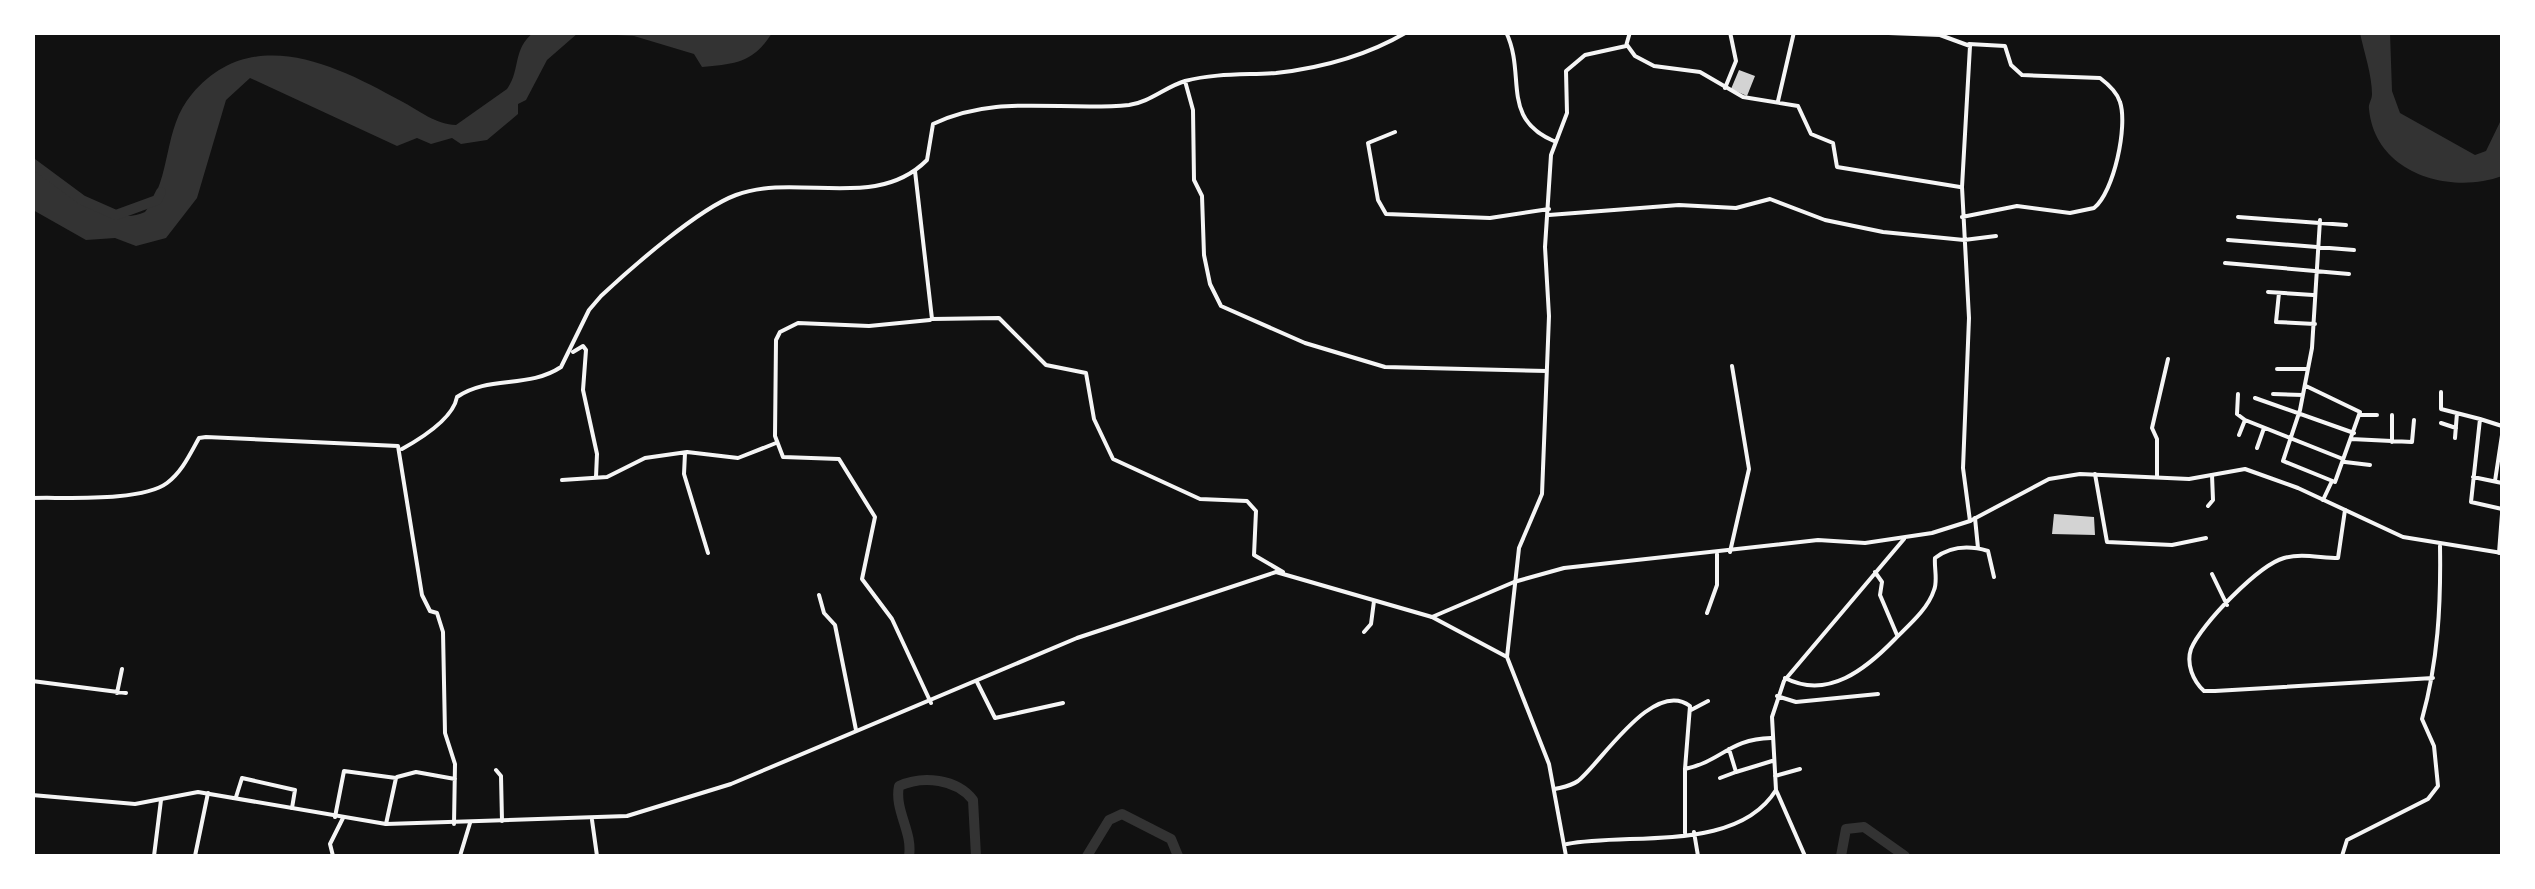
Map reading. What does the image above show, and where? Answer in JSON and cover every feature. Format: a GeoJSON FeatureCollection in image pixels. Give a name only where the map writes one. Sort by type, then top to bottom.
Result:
{"type":"FeatureCollection","features":[{"type":"Feature","properties":{"kind":"street"},"geometry":{"type":"LineString","coordinates":[[402,450],[435,426],[456,407],[457,398],[475,385],[543,376],[561,367],[589,310],[601,296],[708,210],[736,195],[774,186],[885,186],[915,171],[929,156],[932,127],[942,120],[1012,103],[1131,104],[1184,82],[1280,72],[1356,56],[1407,32]]}},
{"type":"Feature","properties":{"kind":"street"},"geometry":{"type":"LineString","coordinates":[[1506,32],[1522,117],[1536,133],[1557,142]]}},
{"type":"Feature","properties":{"kind":"street"},"geometry":{"type":"LineString","coordinates":[[1627,45],[1630,32]]}},
{"type":"Feature","properties":{"kind":"street"},"geometry":{"type":"LineString","coordinates":[[1725,88],[1736,59],[1730,32]]}},
{"type":"Feature","properties":{"kind":"street"},"geometry":{"type":"LineString","coordinates":[[1778,101],[1794,32]]}},
{"type":"Feature","properties":{"kind":"street"},"geometry":{"type":"LineString","coordinates":[[1808,32],[1849,32]]}},
{"type":"Feature","properties":{"kind":"street"},"geometry":{"type":"LineString","coordinates":[[1864,32],[1940,35],[1970,44],[2005,46],[2011,66],[2022,75],[2100,78],[2118,98],[2121,111],[2112,180],[2094,208],[2070,213],[2017,206],[1962,218]]}},
{"type":"Feature","properties":{"kind":"street"},"geometry":{"type":"LineString","coordinates":[[1970,44],[1962,187],[1969,330],[1964,468],[1978,548]]}},
{"type":"Feature","properties":{"kind":"street"},"geometry":{"type":"LineString","coordinates":[[1566,856],[1567,844],[1542,742],[1507,657],[1514,627],[1519,548],[1542,494],[1547,370],[1545,246],[1551,155],[1566,114],[1566,72],[1570,63],[1590,53],[1627,45]]}},
{"type":"Feature","properties":{"kind":"street"},"geometry":{"type":"LineString","coordinates":[[1627,45],[1643,62],[1700,72],[1749,98],[1801,108],[1808,131],[1833,144],[1837,167],[1962,187]]}},
{"type":"Feature","properties":{"kind":"street"},"geometry":{"type":"LineString","coordinates":[[1184,82],[1193,110],[1194,180],[1202,196],[1204,255],[1210,284],[1221,306],[1306,343],[1386,367],[1547,370]]}},
{"type":"Feature","properties":{"kind":"street"},"geometry":{"type":"LineString","coordinates":[[1395,132],[1368,143],[1378,200],[1386,214],[1490,218],[1679,205],[1736,208],[1770,199],[1866,229],[1964,240],[1996,236]]}},
{"type":"Feature","properties":{"kind":"street"},"geometry":{"type":"LineString","coordinates":[[915,171],[932,319]]}},
{"type":"Feature","properties":{"kind":"street"},"geometry":{"type":"LineString","coordinates":[[2238,217],[2346,225]]}},
{"type":"Feature","properties":{"kind":"street"},"geometry":{"type":"LineString","coordinates":[[2320,221],[2306,386],[2284,463],[2332,481]]}},
{"type":"Feature","properties":{"kind":"street"},"geometry":{"type":"LineString","coordinates":[[2228,240],[2354,250]]}},
{"type":"Feature","properties":{"kind":"street"},"geometry":{"type":"LineString","coordinates":[[2225,262],[2350,274]]}},
{"type":"Feature","properties":{"kind":"street"},"geometry":{"type":"LineString","coordinates":[[2268,292],[2313,295]]}},
{"type":"Feature","properties":{"kind":"street"},"geometry":{"type":"LineString","coordinates":[[2280,293],[2276,322],[2314,324]]}},
{"type":"Feature","properties":{"kind":"street"},"geometry":{"type":"LineString","coordinates":[[931,703],[892,620],[862,579],[876,522],[865,498],[839,458],[786,458],[776,443],[776,340],[780,332],[798,323],[868,326],[932,319],[998,318],[1046,365],[1086,373],[1094,420],[1113,459],[1200,499],[1248,501],[1256,511],[1254,555],[1283,572],[1432,618],[1507,657]]}},
{"type":"Feature","properties":{"kind":"street"},"geometry":{"type":"LineString","coordinates":[[570,354],[582,346],[586,350],[583,390],[597,454],[596,477]]}},
{"type":"Feature","properties":{"kind":"street"},"geometry":{"type":"LineString","coordinates":[[2158,476],[2157,439],[2152,428],[2168,359]]}},
{"type":"Feature","properties":{"kind":"street"},"geometry":{"type":"LineString","coordinates":[[1730,552],[1750,469],[1732,366]]}},
{"type":"Feature","properties":{"kind":"street"},"geometry":{"type":"LineString","coordinates":[[2277,369],[2308,369]]}},
{"type":"Feature","properties":{"kind":"street"},"geometry":{"type":"LineString","coordinates":[[2306,386],[2357,408],[2360,415],[2324,500]]}},
{"type":"Feature","properties":{"kind":"street"},"geometry":{"type":"LineString","coordinates":[[2442,392],[2440,408],[2502,426]]}},
{"type":"Feature","properties":{"kind":"street"},"geometry":{"type":"LineString","coordinates":[[2238,394],[2237,414],[2245,420],[2343,460],[2370,466]]}},
{"type":"Feature","properties":{"kind":"street"},"geometry":{"type":"LineString","coordinates":[[2273,394],[2304,394]]}},
{"type":"Feature","properties":{"kind":"street"},"geometry":{"type":"LineString","coordinates":[[2255,398],[2300,410],[2352,436],[2392,442],[2413,441],[2414,420]]}},
{"type":"Feature","properties":{"kind":"street"},"geometry":{"type":"LineString","coordinates":[[2456,438],[2457,413]]}},
{"type":"Feature","properties":{"kind":"street"},"geometry":{"type":"LineString","coordinates":[[2360,415],[2378,415]]}},
{"type":"Feature","properties":{"kind":"street"},"geometry":{"type":"LineString","coordinates":[[2392,415],[2392,442]]}},
{"type":"Feature","properties":{"kind":"street"},"geometry":{"type":"LineString","coordinates":[[1432,618],[1514,582],[1577,566],[1717,554],[1818,540],[1849,544],[1904,539],[1973,519],[2048,479],[2095,474],[2212,476],[2252,471],[2384,530],[2440,546],[2501,553],[2502,512],[2471,502],[2480,419]]}},
{"type":"Feature","properties":{"kind":"street"},"geometry":{"type":"LineString","coordinates":[[2240,435],[2245,420]]}},
{"type":"Feature","properties":{"kind":"street"},"geometry":{"type":"LineString","coordinates":[[2441,423],[2456,428]]}},
{"type":"Feature","properties":{"kind":"street"},"geometry":{"type":"LineString","coordinates":[[2257,448],[2264,428]]}},
{"type":"Feature","properties":{"kind":"street"},"geometry":{"type":"LineString","coordinates":[[32,498],[98,497],[161,487],[184,464],[199,438],[206,436],[380,443],[402,450]]}},
{"type":"Feature","properties":{"kind":"street"},"geometry":{"type":"LineString","coordinates":[[2495,481],[2502,438]]}},
{"type":"Feature","properties":{"kind":"street"},"geometry":{"type":"LineString","coordinates":[[562,480],[596,477],[645,458],[685,452],[734,459],[776,443]]}},
{"type":"Feature","properties":{"kind":"street"},"geometry":{"type":"LineString","coordinates":[[402,450],[420,587],[442,632],[445,733],[454,756],[454,824]]}},
{"type":"Feature","properties":{"kind":"street"},"geometry":{"type":"LineString","coordinates":[[685,452],[684,474],[708,554]]}},
{"type":"Feature","properties":{"kind":"street"},"geometry":{"type":"LineString","coordinates":[[2095,474],[2107,542],[2172,544],[2206,538]]}},
{"type":"Feature","properties":{"kind":"street"},"geometry":{"type":"LineString","coordinates":[[2208,506],[2212,500],[2212,476]]}},
{"type":"Feature","properties":{"kind":"street"},"geometry":{"type":"LineString","coordinates":[[2473,478],[2502,483]]}},
{"type":"Feature","properties":{"kind":"street"},"geometry":{"type":"LineString","coordinates":[[2345,510],[2338,558],[2280,559],[2247,582],[2190,653],[2191,672],[2204,691],[2433,678]]}},
{"type":"Feature","properties":{"kind":"street"},"geometry":{"type":"LineString","coordinates":[[1806,856],[1776,790],[1771,738],[1777,696],[1786,678],[1904,539]]}},
{"type":"Feature","properties":{"kind":"street"},"geometry":{"type":"LineString","coordinates":[[2342,856],[2347,840],[2436,791],[2438,764],[2422,719],[2433,678],[2442,598],[2440,546]]}},
{"type":"Feature","properties":{"kind":"street"},"geometry":{"type":"LineString","coordinates":[[1786,678],[1804,686],[1844,680],[1865,669],[1898,637],[1934,591],[1937,556],[1960,547],[1978,548],[1990,554],[1994,576]]}},
{"type":"Feature","properties":{"kind":"street"},"geometry":{"type":"LineString","coordinates":[[1707,612],[1716,585],[1717,554]]}},
{"type":"Feature","properties":{"kind":"street"},"geometry":{"type":"LineString","coordinates":[[32,796],[124,804],[208,793],[386,824],[627,816],[731,784],[856,730],[931,703],[1077,638],[1283,572]]}},
{"type":"Feature","properties":{"kind":"street"},"geometry":{"type":"LineString","coordinates":[[1875,572],[1882,582],[1880,594],[1898,637]]}},
{"type":"Feature","properties":{"kind":"street"},"geometry":{"type":"LineString","coordinates":[[2212,574],[2227,605]]}},
{"type":"Feature","properties":{"kind":"street"},"geometry":{"type":"LineString","coordinates":[[819,595],[824,613],[835,625],[856,730]]}},
{"type":"Feature","properties":{"kind":"street"},"geometry":{"type":"LineString","coordinates":[[1364,632],[1371,624],[1374,600]]}},
{"type":"Feature","properties":{"kind":"street"},"geometry":{"type":"LineString","coordinates":[[116,693],[122,669]]}},
{"type":"Feature","properties":{"kind":"street"},"geometry":{"type":"LineString","coordinates":[[32,681],[126,693]]}},
{"type":"Feature","properties":{"kind":"street"},"geometry":{"type":"LineString","coordinates":[[978,682],[995,718],[1063,703]]}},
{"type":"Feature","properties":{"kind":"street"},"geometry":{"type":"LineString","coordinates":[[1777,696],[1796,702],[1878,694]]}},
{"type":"Feature","properties":{"kind":"street"},"geometry":{"type":"LineString","coordinates":[[1555,789],[1578,781],[1594,760],[1653,708],[1678,700],[1686,702],[1690,710],[1685,833]]}},
{"type":"Feature","properties":{"kind":"street"},"geometry":{"type":"LineString","coordinates":[[1690,710],[1708,701]]}},
{"type":"Feature","properties":{"kind":"street"},"geometry":{"type":"LineString","coordinates":[[1685,769],[1708,762],[1742,739],[1771,738]]}},
{"type":"Feature","properties":{"kind":"street"},"geometry":{"type":"LineString","coordinates":[[1729,749],[1736,772]]}},
{"type":"Feature","properties":{"kind":"street"},"geometry":{"type":"LineString","coordinates":[[1720,778],[1772,761]]}},
{"type":"Feature","properties":{"kind":"street"},"geometry":{"type":"LineString","coordinates":[[1775,776],[1800,769]]}},
{"type":"Feature","properties":{"kind":"street"},"geometry":{"type":"LineString","coordinates":[[496,770],[501,776],[502,821]]}},
{"type":"Feature","properties":{"kind":"street"},"geometry":{"type":"LineString","coordinates":[[336,817],[344,772],[396,778],[416,772],[455,779]]}},
{"type":"Feature","properties":{"kind":"street"},"geometry":{"type":"LineString","coordinates":[[236,798],[242,778],[294,790],[292,808]]}},
{"type":"Feature","properties":{"kind":"street"},"geometry":{"type":"LineString","coordinates":[[386,824],[396,778]]}},
{"type":"Feature","properties":{"kind":"street"},"geometry":{"type":"LineString","coordinates":[[1567,844],[1694,832],[1746,820],[1776,790]]}},
{"type":"Feature","properties":{"kind":"street"},"geometry":{"type":"LineString","coordinates":[[195,856],[208,793]]}},
{"type":"Feature","properties":{"kind":"street"},"geometry":{"type":"LineString","coordinates":[[154,856],[162,800]]}},
{"type":"Feature","properties":{"kind":"street"},"geometry":{"type":"LineString","coordinates":[[333,856],[330,844],[343,818]]}},
{"type":"Feature","properties":{"kind":"street"},"geometry":{"type":"LineString","coordinates":[[592,820],[597,856]]}},
{"type":"Feature","properties":{"kind":"street"},"geometry":{"type":"LineString","coordinates":[[460,856],[470,823]]}},
{"type":"Feature","properties":{"kind":"street"},"geometry":{"type":"LineString","coordinates":[[1694,832],[1698,856]]}},
{"type":"Feature","properties":{"kind":"shaded area"},"geometry":{"type":"Polygon","coordinates":[[[534,32],[578,33],[547,60],[526,100],[518,104],[518,114],[487,140],[461,144],[452,138],[431,144],[417,138],[397,146],[250,78],[226,100],[197,198],[166,238],[136,246],[115,238],[86,240],[33,210],[33,166],[102,210],[131,216],[145,212],[160,183],[183,108],[216,72],[241,60],[295,57],[322,64],[376,87],[435,120],[456,125],[507,89],[522,45],[534,32]]]}},
{"type":"Feature","properties":{"kind":"shaded area"},"geometry":{"type":"Polygon","coordinates":[[[583,33],[772,33],[758,51],[743,60],[702,67],[694,54],[634,36],[583,33]]]}},
{"type":"Feature","properties":{"kind":"shaded area"},"geometry":{"type":"Polygon","coordinates":[[[2360,33],[2390,33],[2392,91],[2400,113],[2475,155],[2486,151],[2502,118],[2502,176],[2461,183],[2439,180],[2400,164],[2385,150],[2374,131],[2369,109],[2372,87],[2360,33]]]}},
{"type":"Feature","properties":{"kind":"building"},"geometry":{"type":"Polygon","coordinates":[[[1739,70],[1755,76],[1747,96],[1731,89],[1739,70]]]}},
{"type":"Feature","properties":{"kind":"building"},"geometry":{"type":"Polygon","coordinates":[[[2054,514],[2094,517],[2095,535],[2052,534],[2054,514]]]}},
{"type":"Feature","properties":{"kind":"waterway"},"geometry":{"type":"LineString","coordinates":[[32,163],[82,200],[116,215],[157,200],[161,192]]}},
{"type":"Feature","properties":{"kind":"waterway"},"geometry":{"type":"LineString","coordinates":[[909,856],[899,786],[929,780],[958,787],[973,800],[976,856]]}},
{"type":"Feature","properties":{"kind":"waterway"},"geometry":{"type":"LineString","coordinates":[[1087,856],[1109,820],[1122,814],[1171,839],[1178,856]]}},
{"type":"Feature","properties":{"kind":"waterway"},"geometry":{"type":"LineString","coordinates":[[1841,856],[1846,829],[1864,827],[1905,856]]}}]}
